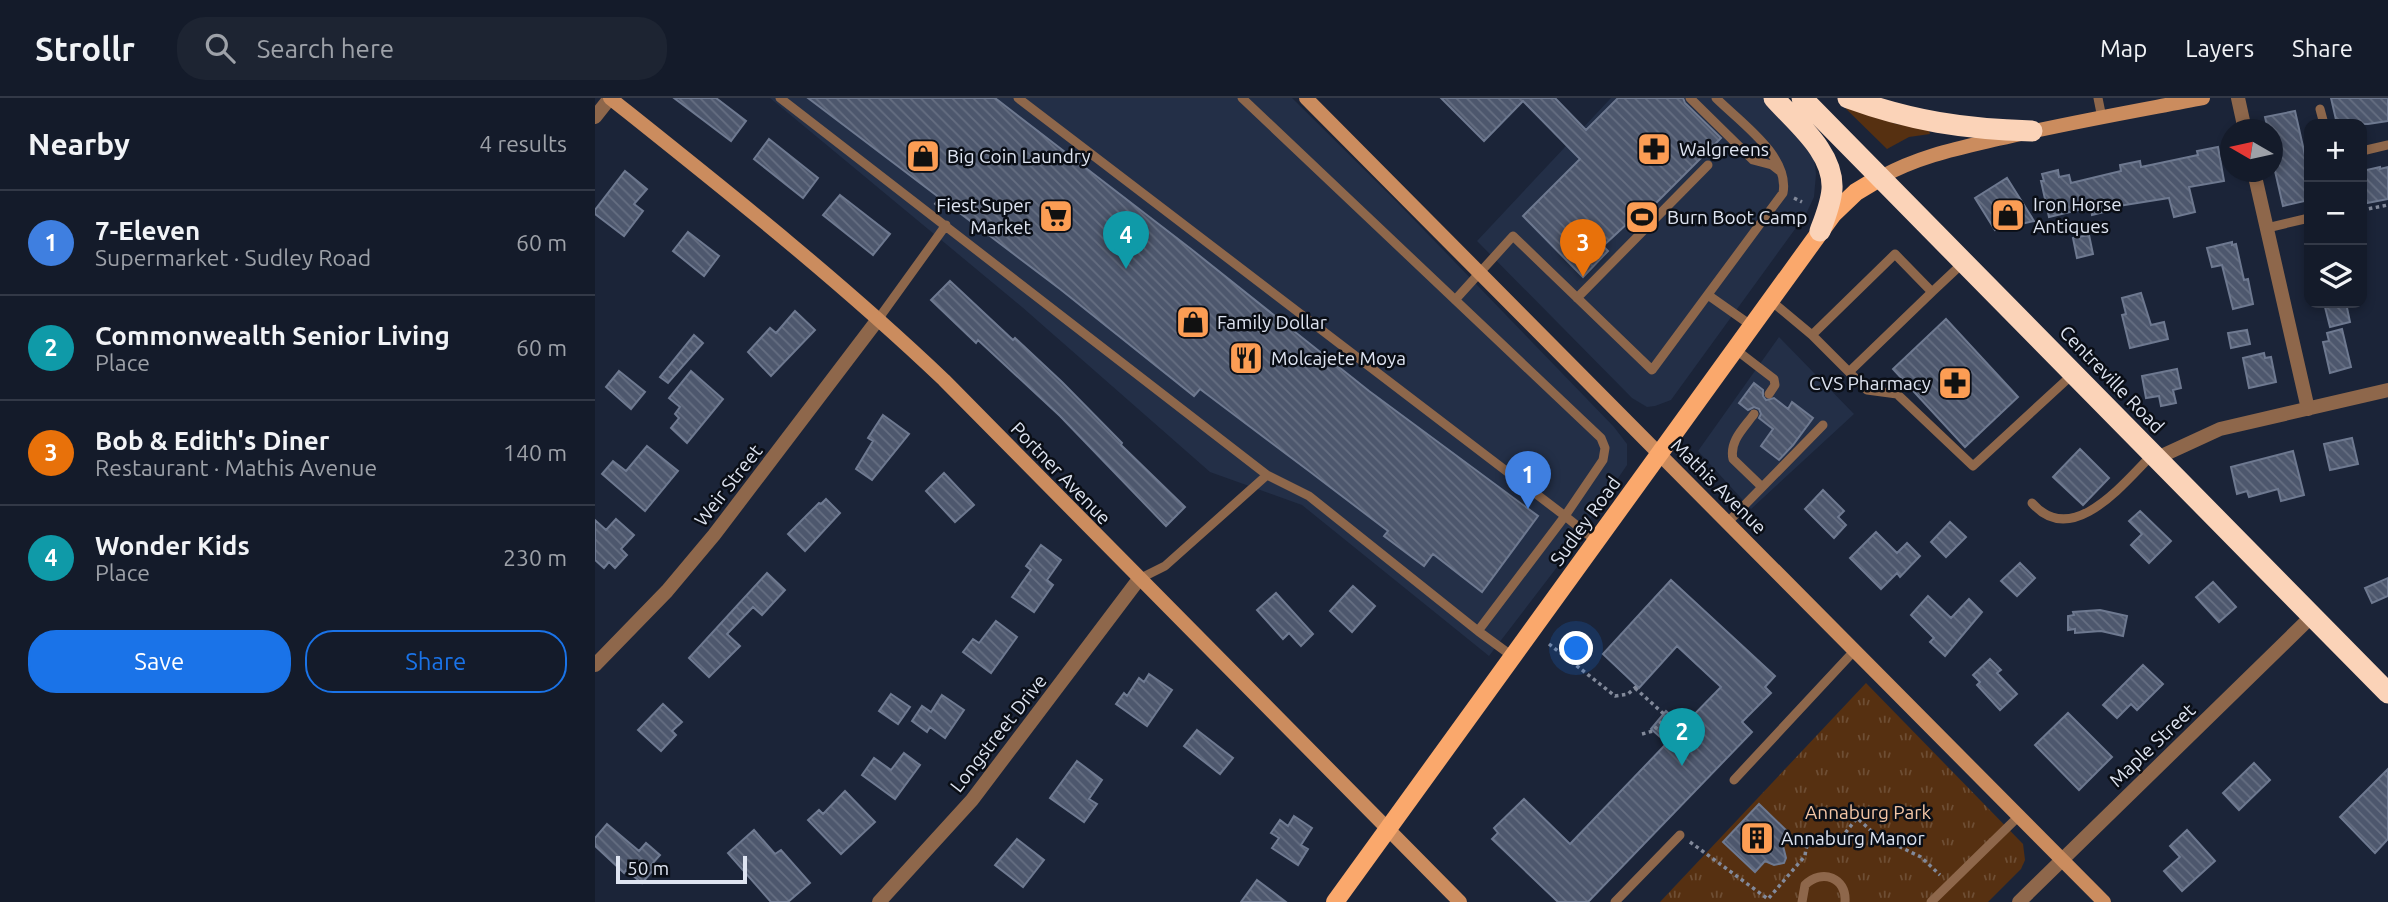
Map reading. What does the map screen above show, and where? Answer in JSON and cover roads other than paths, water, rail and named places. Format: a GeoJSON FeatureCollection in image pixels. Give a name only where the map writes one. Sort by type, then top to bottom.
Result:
{"type":"FeatureCollection","features":[{"type":"Feature","properties":{"kind":"highway"},"geometry":{"type":"LineString","coordinates":[[1774,98],[1815,144],[1829,169],[1832,195],[1820,231]]}},
{"type":"Feature","properties":{"kind":"highway","name":"Centreville Road"},"geometry":{"type":"LineString","coordinates":[[1802,98],[2388,693]]}},
{"type":"Feature","properties":{"kind":"highway"},"geometry":{"type":"LineString","coordinates":[[1847,98],[1898,115],[1948,126],[2032,131]]}},
{"type":"Feature","properties":{"kind":"main road","name":"Sudley Road"},"geometry":{"type":"LineString","coordinates":[[1335,902],[1820,231],[1847,200],[1881,177]]}},
{"type":"Feature","properties":{"kind":"street"},"geometry":{"type":"LineString","coordinates":[[595,117],[610,98]]}},
{"type":"Feature","properties":{"kind":"street","name":"Portner Avenue"},"geometry":{"type":"LineString","coordinates":[[610,98],[879,318],[944,380],[1460,902]]}},
{"type":"Feature","properties":{"kind":"street","name":"Mathis Avenue"},"geometry":{"type":"LineString","coordinates":[[1306,98],[2104,902]]}},
{"type":"Feature","properties":{"kind":"street"},"geometry":{"type":"LineString","coordinates":[[1881,177],[1919,159],[2032,131],[2203,98]]}},
{"type":"Feature","properties":{"kind":"street"},"geometry":{"type":"LineString","coordinates":[[2238,98],[2243,119]]}},
{"type":"Feature","properties":{"kind":"street"},"geometry":{"type":"LineString","coordinates":[[2256,182],[2308,409]]}},
{"type":"Feature","properties":{"kind":"street","name":"Weir Street"},"geometry":{"type":"LineString","coordinates":[[595,665],[667,591],[714,536],[879,318]]}},
{"type":"Feature","properties":{"kind":"street"},"geometry":{"type":"LineString","coordinates":[[2155,456],[2213,431],[2388,390]]}},
{"type":"Feature","properties":{"kind":"street","name":"Longstreet Drive"},"geometry":{"type":"LineString","coordinates":[[879,902],[972,800],[1139,579]]}},
{"type":"Feature","properties":{"kind":"street","name":"Maple Street"},"geometry":{"type":"LineString","coordinates":[[2019,902],[2312,616]]}},
{"type":"Feature","properties":{"kind":"lane"},"geometry":{"type":"LineString","coordinates":[[781,98],[1267,475],[1309,496],[1513,656]]}},
{"type":"Feature","properties":{"kind":"lane"},"geometry":{"type":"LineString","coordinates":[[1018,98],[1596,541]]}},
{"type":"Feature","properties":{"kind":"lane"},"geometry":{"type":"LineString","coordinates":[[1690,98],[1753,160],[1772,165],[1784,177]]}},
{"type":"Feature","properties":{"kind":"lane"},"geometry":{"type":"LineString","coordinates":[[1455,300],[1513,236],[1652,370],[1782,195],[1784,177],[1772,153],[1716,98]]}},
{"type":"Feature","properties":{"kind":"lane"},"geometry":{"type":"LineString","coordinates":[[2098,98],[2102,118]]}},
{"type":"Feature","properties":{"kind":"lane"},"geometry":{"type":"LineString","coordinates":[[1246,99],[1601,438],[1605,449],[1603,460],[1565,516],[1478,631]]}},
{"type":"Feature","properties":{"kind":"lane"},"geometry":{"type":"LineString","coordinates":[[2320,108],[2323,119]]}},
{"type":"Feature","properties":{"kind":"lane"},"geometry":{"type":"LineString","coordinates":[[2367,150],[2388,145]]}},
{"type":"Feature","properties":{"kind":"lane"},"geometry":{"type":"LineString","coordinates":[[1577,298],[1708,165]]}},
{"type":"Feature","properties":{"kind":"lane"},"geometry":{"type":"LineString","coordinates":[[2267,228],[2304,219]]}},
{"type":"Feature","properties":{"kind":"lane"},"geometry":{"type":"LineString","coordinates":[[879,318],[946,225]]}},
{"type":"Feature","properties":{"kind":"lane"},"geometry":{"type":"LineString","coordinates":[[1812,335],[1895,254],[1932,292]]}},
{"type":"Feature","properties":{"kind":"lane"},"geometry":{"type":"LineString","coordinates":[[1849,372],[1965,261]]}},
{"type":"Feature","properties":{"kind":"lane"},"geometry":{"type":"LineString","coordinates":[[1708,295],[1752,326]]}},
{"type":"Feature","properties":{"kind":"lane"},"geometry":{"type":"LineString","coordinates":[[1770,300],[1812,335],[1867,390],[1898,394],[1973,466],[2074,373]]}},
{"type":"Feature","properties":{"kind":"lane"},"geometry":{"type":"LineString","coordinates":[[1735,349],[1774,379],[1775,385],[1769,394]]}},
{"type":"Feature","properties":{"kind":"lane"},"geometry":{"type":"LineString","coordinates":[[1754,414],[1736,438],[1732,454],[1733,459],[1762,487]]}},
{"type":"Feature","properties":{"kind":"lane"},"geometry":{"type":"LineString","coordinates":[[1728,522],[1823,425]]}},
{"type":"Feature","properties":{"kind":"lane"},"geometry":{"type":"LineString","coordinates":[[2032,503],[2045,516],[2057,519],[2079,517],[2111,496],[2155,456]]}},
{"type":"Feature","properties":{"kind":"lane"},"geometry":{"type":"LineString","coordinates":[[1139,579],[1165,566],[1267,475]]}},
{"type":"Feature","properties":{"kind":"lane"},"geometry":{"type":"LineString","coordinates":[[1734,780],[1855,650]]}},
{"type":"Feature","properties":{"kind":"lane"},"geometry":{"type":"LineString","coordinates":[[1931,902],[2020,815]]}},
{"type":"Feature","properties":{"kind":"lane"},"geometry":{"type":"LineString","coordinates":[[1615,902],[1680,835]]}},
{"type":"Feature","properties":{"kind":"lane"},"geometry":{"type":"LineString","coordinates":[[1802,902],[1805,885],[1820,876],[1832,877],[1838,881],[1845,891],[1845,902]]}},
{"type":"Feature","properties":{"kind":"place","name":"Walgreens"},"geometry":{"type":"Point","coordinates":[1654,149]}},
{"type":"Feature","properties":{"kind":"place","name":"Big Coin Laundry"},"geometry":{"type":"Point","coordinates":[923,156]}},
{"type":"Feature","properties":{"kind":"place","name":"Iron Horse Antiques"},"geometry":{"type":"Point","coordinates":[2008,215]}},
{"type":"Feature","properties":{"kind":"place","name":"Fiest Super Market"},"geometry":{"type":"Point","coordinates":[1056,216]}},
{"type":"Feature","properties":{"kind":"place","name":"Burn Boot Camp"},"geometry":{"type":"Point","coordinates":[1642,217]}},
{"type":"Feature","properties":{"kind":"place","name":"Wonder Kids"},"geometry":{"type":"Point","coordinates":[1126,269]}},
{"type":"Feature","properties":{"kind":"place","name":"Bob & Edith's Diner"},"geometry":{"type":"Point","coordinates":[1583,277]}},
{"type":"Feature","properties":{"kind":"place","name":"Family Dollar"},"geometry":{"type":"Point","coordinates":[1193,322]}},
{"type":"Feature","properties":{"kind":"place","name":"Molcajete Moya"},"geometry":{"type":"Point","coordinates":[1246,358]}},
{"type":"Feature","properties":{"kind":"place","name":"CVS Pharmacy"},"geometry":{"type":"Point","coordinates":[1955,383]}},
{"type":"Feature","properties":{"kind":"place","name":"7-Eleven"},"geometry":{"type":"Point","coordinates":[1528,509]}},
{"type":"Feature","properties":{"kind":"place","name":"Commonwealth Senior Living"},"geometry":{"type":"Point","coordinates":[1682,766]}},
{"type":"Feature","properties":{"kind":"place","name":"Annaburg Manor"},"geometry":{"type":"Point","coordinates":[1757,838]}},
{"type":"Feature","properties":{"kind":"park label","name":"Annaburg Park"},"geometry":{"type":"Point","coordinates":[1868,812]}}]}
